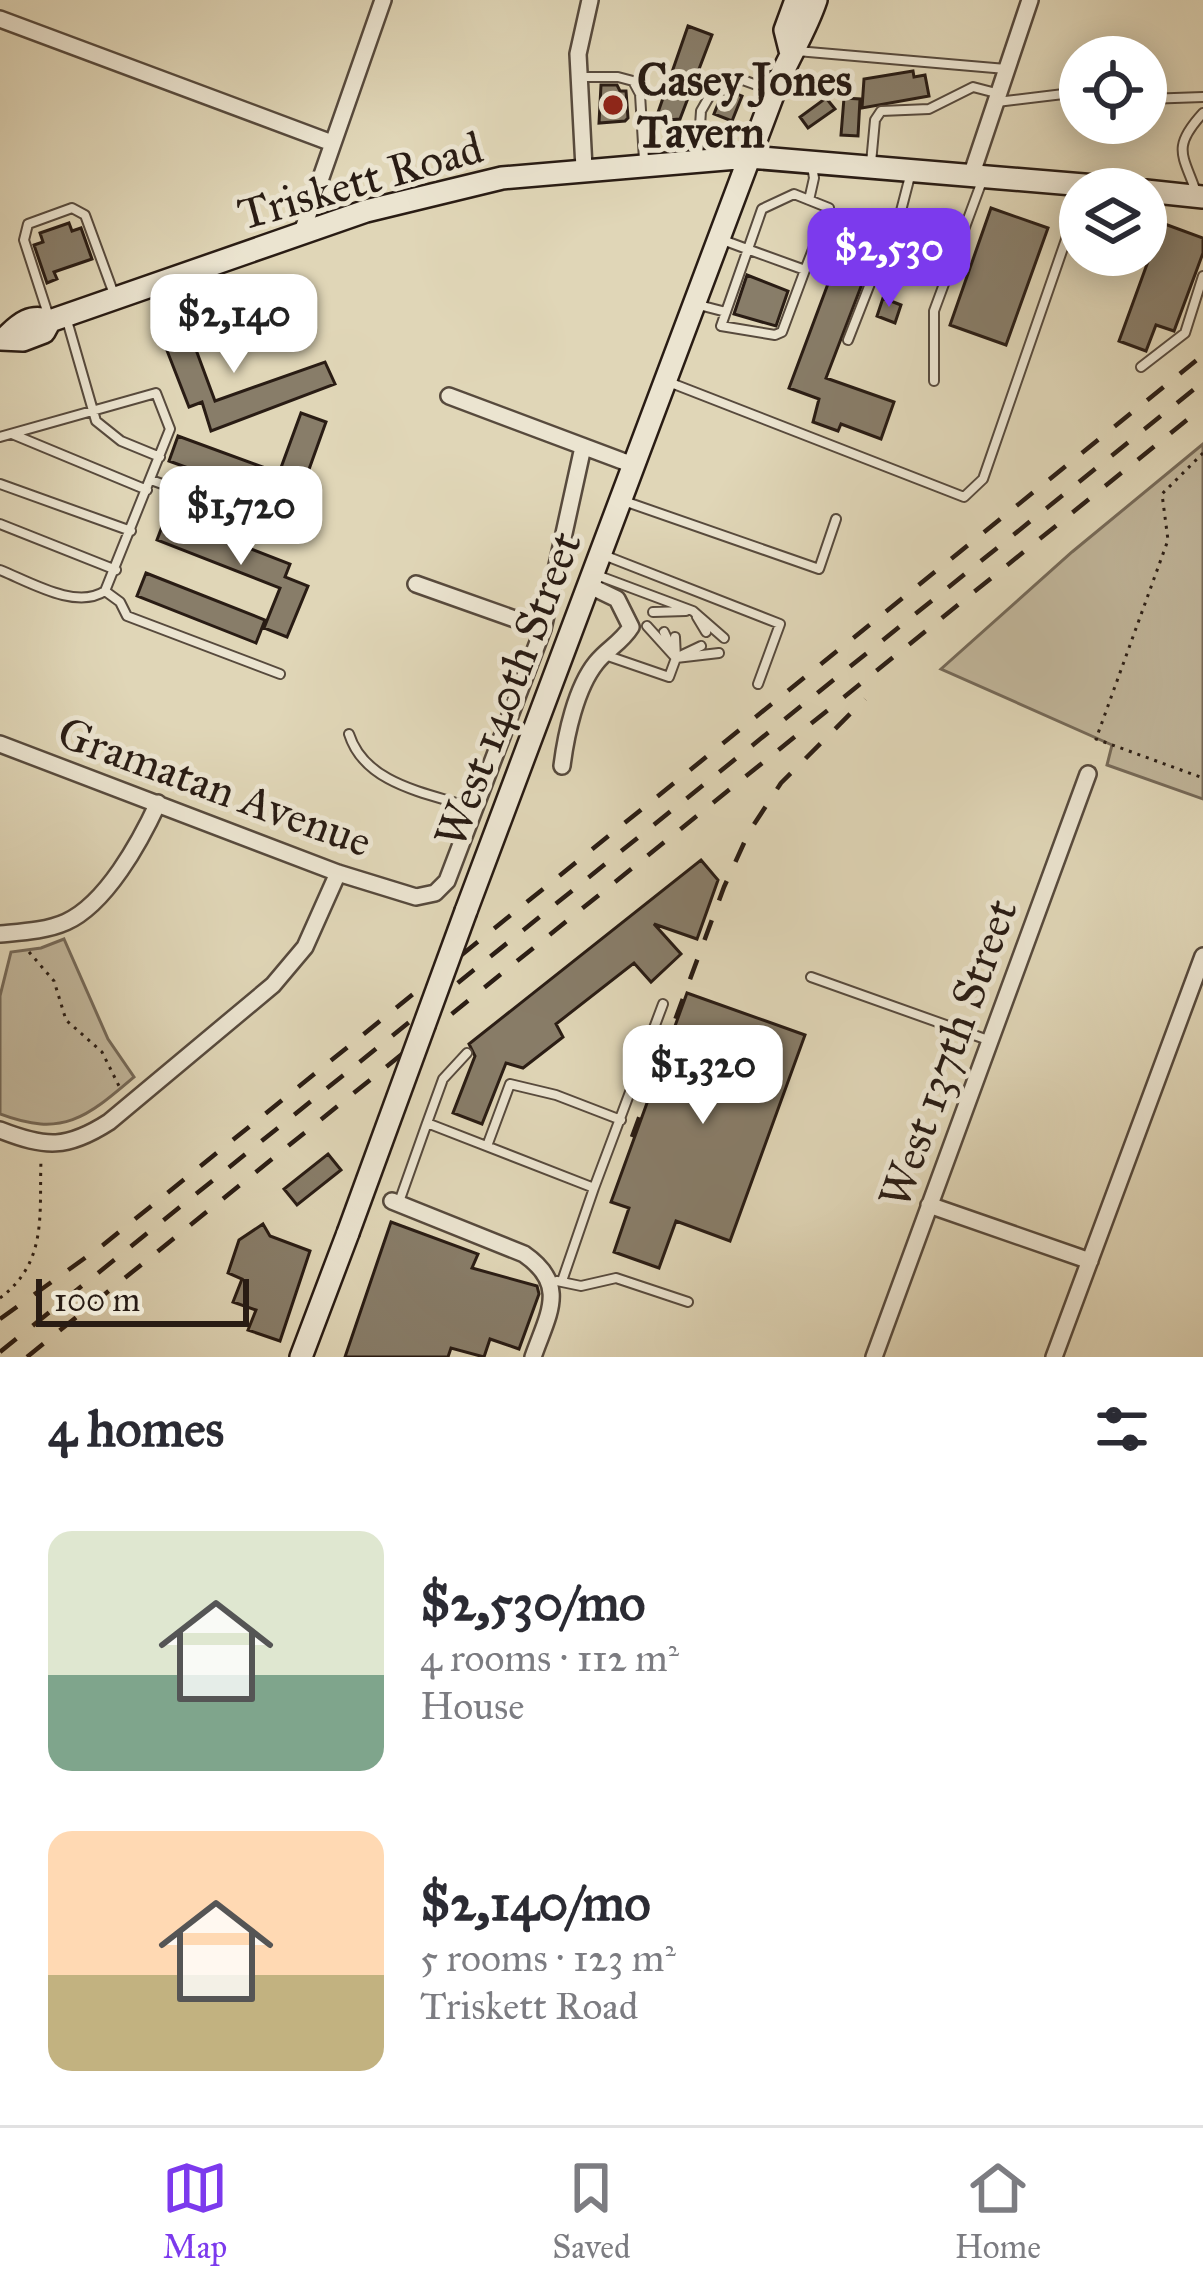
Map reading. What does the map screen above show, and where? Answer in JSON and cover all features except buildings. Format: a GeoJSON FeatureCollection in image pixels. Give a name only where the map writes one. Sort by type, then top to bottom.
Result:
{"type":"FeatureCollection","features":[{"type":"Feature","properties":{"kind":"main road","name":"West 140th Street"},"geometry":{"type":"LineString","coordinates":[[790,50],[785,30],[796,0]]}},
{"type":"Feature","properties":{"kind":"main road","name":"West 140th Street"},"geometry":{"type":"LineString","coordinates":[[302,1357],[749,157],[790,50],[803,38],[816,0]]}},
{"type":"Feature","properties":{"kind":"main road","name":"Triskett Road"},"geometry":{"type":"LineString","coordinates":[[2,334],[38,316],[58,318],[302,232],[462,184],[584,168],[749,157],[978,174],[1059,186]]}},
{"type":"Feature","properties":{"kind":"main road"},"geometry":{"type":"LineString","coordinates":[[1167,192],[1200,196]]}},
{"type":"Feature","properties":{"kind":"street"},"geometry":{"type":"LineString","coordinates":[[302,232],[383,0]]}},
{"type":"Feature","properties":{"kind":"street"},"geometry":{"type":"LineString","coordinates":[[584,168],[578,54],[590,0]]}},
{"type":"Feature","properties":{"kind":"street"},"geometry":{"type":"LineString","coordinates":[[978,174],[1030,0]]}},
{"type":"Feature","properties":{"kind":"street"},"geometry":{"type":"LineString","coordinates":[[0,19],[332,143]]}},
{"type":"Feature","properties":{"kind":"street"},"geometry":{"type":"LineString","coordinates":[[449,396],[633,465]]}},
{"type":"Feature","properties":{"kind":"street","name":"Gramatan Avenue"},"geometry":{"type":"LineString","coordinates":[[0,744],[338,873],[416,897],[435,893],[447,881],[543,629],[583,447]]}},
{"type":"Feature","properties":{"kind":"street"},"geometry":{"type":"LineString","coordinates":[[562,766],[565,739],[592,668],[631,628],[617,599],[593,570]]}},
{"type":"Feature","properties":{"kind":"street"},"geometry":{"type":"LineString","coordinates":[[416,584],[543,629]]}},
{"type":"Feature","properties":{"kind":"street","name":"West 137th Street"},"geometry":{"type":"LineString","coordinates":[[874,1357],[1088,774]]}},
{"type":"Feature","properties":{"kind":"street"},"geometry":{"type":"LineString","coordinates":[[0,934],[68,922],[112,881],[139,846],[158,803]]}},
{"type":"Feature","properties":{"kind":"street"},"geometry":{"type":"LineString","coordinates":[[0,1130],[46,1146],[91,1134],[109,1122],[273,985],[305,947],[338,873]]}},
{"type":"Feature","properties":{"kind":"street"},"geometry":{"type":"LineString","coordinates":[[1054,1357],[1203,956]]}},
{"type":"Feature","properties":{"kind":"street"},"geometry":{"type":"LineString","coordinates":[[396,1203],[524,1254],[556,1281],[532,1357]]}},
{"type":"Feature","properties":{"kind":"street"},"geometry":{"type":"LineString","coordinates":[[929,1205],[1090,1261]]}},
{"type":"Feature","properties":{"kind":"lane"},"geometry":{"type":"LineString","coordinates":[[790,50],[1006,69]]}},
{"type":"Feature","properties":{"kind":"lane"},"geometry":{"type":"LineString","coordinates":[[698,160],[701,110],[715,82],[729,75],[774,92]]}},
{"type":"Feature","properties":{"kind":"lane"},"geometry":{"type":"LineString","coordinates":[[579,78],[626,77],[637,85],[644,164]]}},
{"type":"Feature","properties":{"kind":"lane"},"geometry":{"type":"LineString","coordinates":[[871,166],[875,120],[880,112],[929,109],[973,86],[997,98],[1059,94]]}},
{"type":"Feature","properties":{"kind":"lane"},"geometry":{"type":"LineString","coordinates":[[1167,98],[1203,97]]}},
{"type":"Feature","properties":{"kind":"lane"},"geometry":{"type":"LineString","coordinates":[[1200,196],[1182,165],[1180,150],[1188,130],[1203,113]]}},
{"type":"Feature","properties":{"kind":"lane"},"geometry":{"type":"LineString","coordinates":[[808,200],[814,178],[812,162]]}},
{"type":"Feature","properties":{"kind":"lane"},"geometry":{"type":"LineString","coordinates":[[848,340],[884,248],[895,234],[912,169]]}},
{"type":"Feature","properties":{"kind":"lane"},"geometry":{"type":"LineString","coordinates":[[934,381],[934,311],[978,174]]}},
{"type":"Feature","properties":{"kind":"lane"},"geometry":{"type":"LineString","coordinates":[[794,194],[808,200],[829,208],[782,332],[775,335],[721,326],[762,208],[794,194]]}},
{"type":"Feature","properties":{"kind":"lane"},"geometry":{"type":"LineString","coordinates":[[116,298],[85,215],[72,208],[28,224],[24,240],[97,421],[121,441],[160,457]]}},
{"type":"Feature","properties":{"kind":"lane"},"geometry":{"type":"LineString","coordinates":[[718,239],[805,269]]}},
{"type":"Feature","properties":{"kind":"lane"},"geometry":{"type":"LineString","coordinates":[[665,380],[964,497],[983,479],[1059,259]]}},
{"type":"Feature","properties":{"kind":"lane"},"geometry":{"type":"LineString","coordinates":[[1141,367],[1185,333],[1203,276]]}},
{"type":"Feature","properties":{"kind":"lane"},"geometry":{"type":"LineString","coordinates":[[694,304],[726,312]]}},
{"type":"Feature","properties":{"kind":"lane"},"geometry":{"type":"LineString","coordinates":[[0,437],[156,393],[170,429],[105,591],[91,599],[76,599],[0,570]]}},
{"type":"Feature","properties":{"kind":"lane"},"geometry":{"type":"LineString","coordinates":[[12,434],[292,531],[300,510]]}},
{"type":"Feature","properties":{"kind":"lane"},"geometry":{"type":"LineString","coordinates":[[0,484],[131,531]]}},
{"type":"Feature","properties":{"kind":"lane"},"geometry":{"type":"LineString","coordinates":[[620,500],[819,569],[836,520]]}},
{"type":"Feature","properties":{"kind":"lane"},"geometry":{"type":"LineString","coordinates":[[0,524],[116,570]]}},
{"type":"Feature","properties":{"kind":"lane"},"geometry":{"type":"LineString","coordinates":[[593,570],[694,611],[710,633],[694,611]]}},
{"type":"Feature","properties":{"kind":"lane"},"geometry":{"type":"LineString","coordinates":[[593,570],[780,624],[758,684]]}},
{"type":"Feature","properties":{"kind":"lane"},"geometry":{"type":"LineString","coordinates":[[105,591],[128,616],[280,674]]}},
{"type":"Feature","properties":{"kind":"lane"},"geometry":{"type":"LineString","coordinates":[[694,611],[666,617],[694,611]]}},
{"type":"Feature","properties":{"kind":"lane"},"geometry":{"type":"LineString","coordinates":[[676,658],[655,630],[676,658]]}},
{"type":"Feature","properties":{"kind":"lane"},"geometry":{"type":"LineString","coordinates":[[604,654],[669,677],[676,658],[675,637]]}},
{"type":"Feature","properties":{"kind":"lane"},"geometry":{"type":"LineString","coordinates":[[676,658],[705,648],[676,658]]}},
{"type":"Feature","properties":{"kind":"lane"},"geometry":{"type":"LineString","coordinates":[[349,734],[356,756],[381,775],[474,809]]}},
{"type":"Feature","properties":{"kind":"lane"},"geometry":{"type":"LineString","coordinates":[[811,977],[990,1041]]}},
{"type":"Feature","properties":{"kind":"lane"},"geometry":{"type":"LineString","coordinates":[[663,1004],[556,1281],[581,1286],[616,1278],[688,1302]]}},
{"type":"Feature","properties":{"kind":"lane"},"geometry":{"type":"LineString","coordinates":[[396,1203],[443,1079],[467,1053]]}},
{"type":"Feature","properties":{"kind":"lane"},"geometry":{"type":"LineString","coordinates":[[487,1147],[511,1084],[621,1120]]}},
{"type":"Feature","properties":{"kind":"lane"},"geometry":{"type":"LineString","coordinates":[[427,1124],[594,1188]]}},
{"type":"Feature","properties":{"kind":"path"},"geometry":{"type":"LineString","coordinates":[[1203,452],[1162,494],[1168,540],[1096,739],[1203,778]]}},
{"type":"Feature","properties":{"kind":"path"},"geometry":{"type":"LineString","coordinates":[[28,952],[54,981],[67,1020],[102,1052],[122,1091]]}},
{"type":"Feature","properties":{"kind":"path"},"geometry":{"type":"LineString","coordinates":[[0,1298],[20,1283],[37,1251],[41,1158]]}},
{"type":"Feature","properties":{"kind":"shaded area"},"geometry":{"type":"Polygon","coordinates":[[[1203,444],[1203,799],[1107,765],[1112,745],[941,669],[1203,444]]]}},
{"type":"Feature","properties":{"kind":"shaded area"},"geometry":{"type":"Polygon","coordinates":[[[64,939],[108,1039],[134,1077],[73,1120],[22,1121],[0,1114],[0,996],[11,952],[64,939]]]}},
{"type":"Feature","properties":{"kind":"railway"},"geometry":{"type":"LineString","coordinates":[[0,1319],[103,1245],[1203,355]]}},
{"type":"Feature","properties":{"kind":"railway"},"geometry":{"type":"LineString","coordinates":[[0,1352],[1203,382]]}},
{"type":"Feature","properties":{"kind":"railway"},"geometry":{"type":"LineString","coordinates":[[27,1357],[1203,407]]}},
{"type":"Feature","properties":{"kind":"railway"},"geometry":{"type":"LineString","coordinates":[[632,1137],[724,887],[749,832],[781,783],[865,699]]}},
{"type":"Feature","properties":{"kind":"place","name":"Casey Jones Tavern"},"geometry":{"type":"Point","coordinates":[613,105]}}]}
